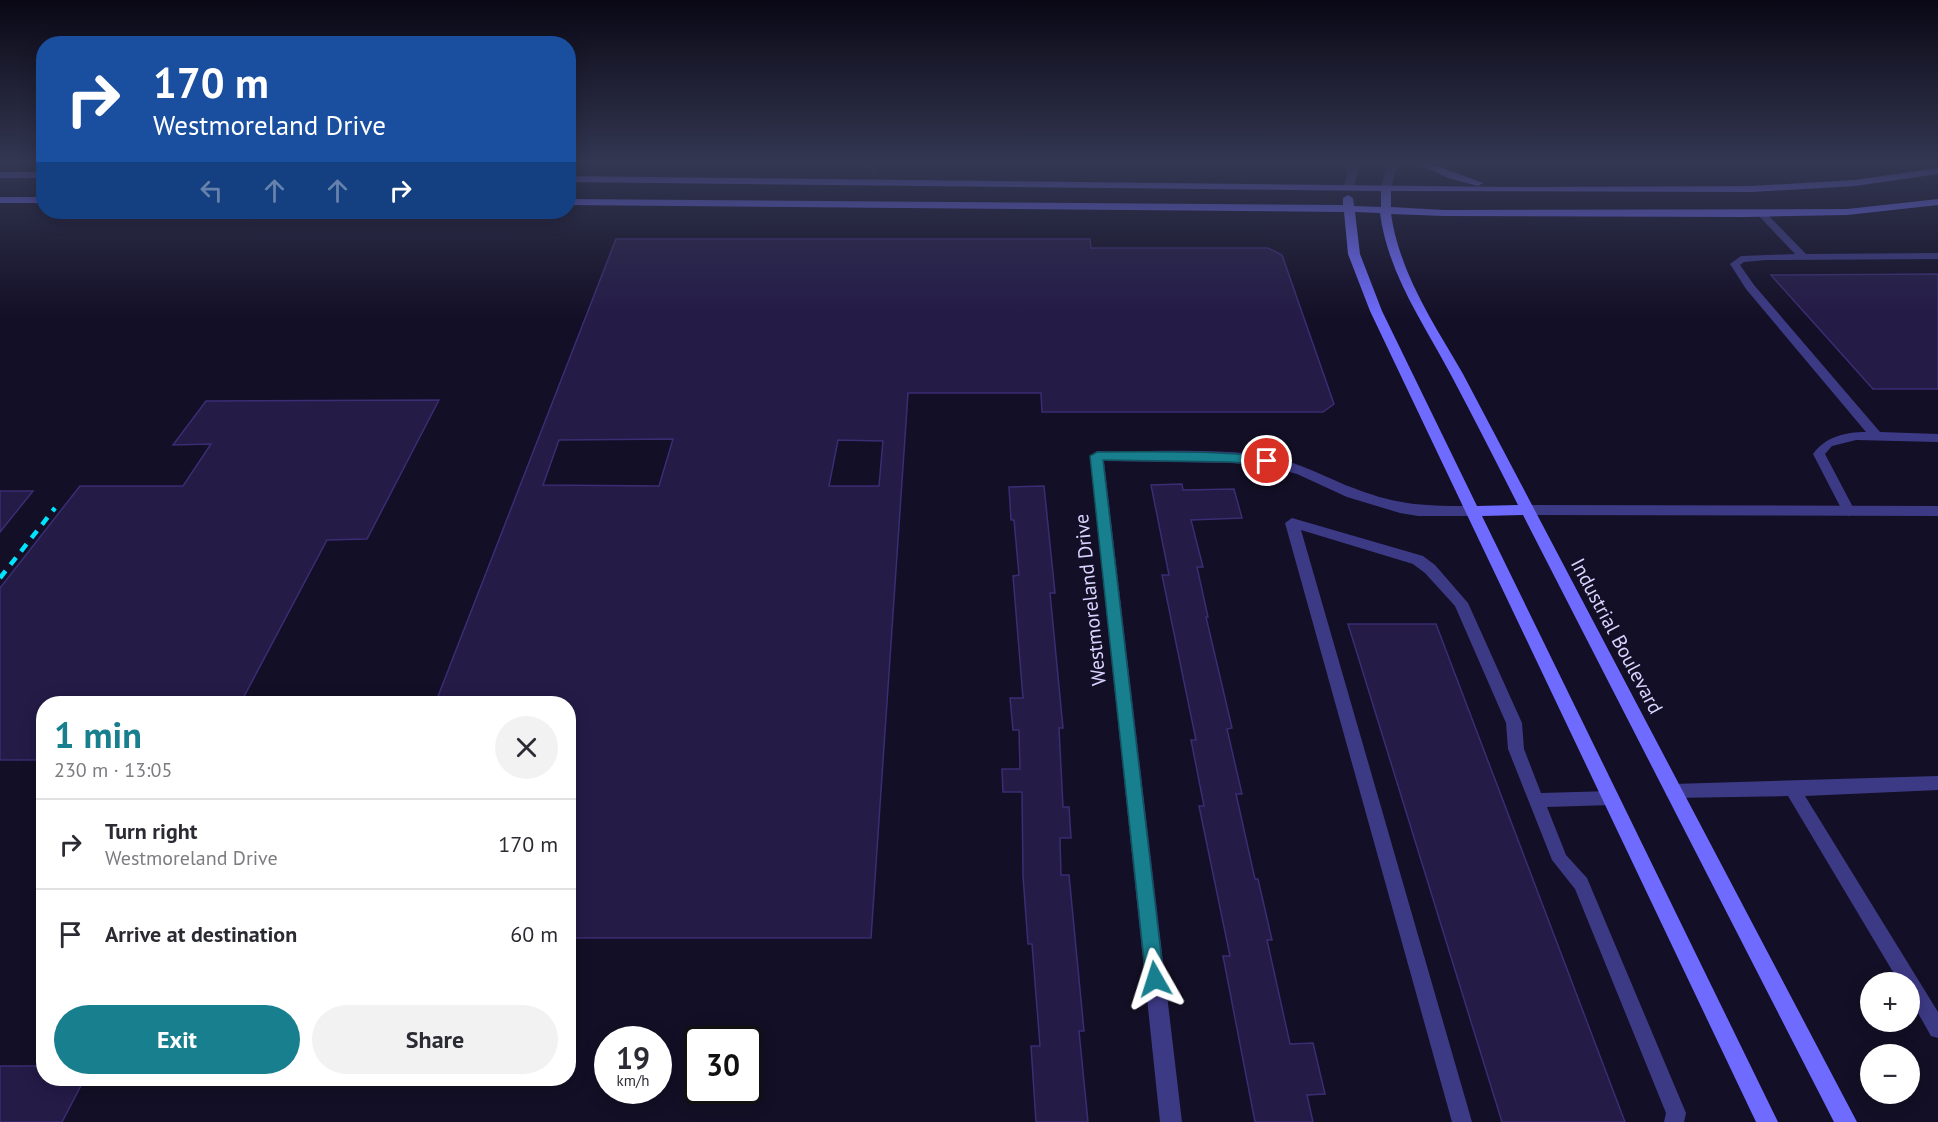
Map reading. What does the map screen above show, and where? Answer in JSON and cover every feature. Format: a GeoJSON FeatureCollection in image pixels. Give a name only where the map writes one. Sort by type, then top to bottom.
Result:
{"type":"FeatureCollection","features":[{"type":"Feature","properties":{"kind":"main road"},"geometry":{"type":"LineString","coordinates":[[1349,214],[1354,254],[1366,288],[1767,1122]]}},
{"type":"Feature","properties":{"kind":"main road","name":"Industrial Boulevard"},"geometry":{"type":"LineString","coordinates":[[1385,214],[1391,248],[1407,288],[1457,374],[1846,1122]]}},
{"type":"Feature","properties":{"kind":"main road"},"geometry":{"type":"LineString","coordinates":[[1473,511],[1526,510]]}},
{"type":"Feature","properties":{"kind":"street","name":"Westmoreland Drive"},"geometry":{"type":"LineString","coordinates":[[1171,1122],[1097,456],[1231,458],[1267,461],[1302,471],[1352,493],[1400,508],[1418,511],[1473,511]]}},
{"type":"Feature","properties":{"kind":"street"},"geometry":{"type":"LineString","coordinates":[[1526,510],[1938,511]]}},
{"type":"Feature","properties":{"kind":"lane"},"geometry":{"type":"LineString","coordinates":[[1763,214],[1803,256]]}},
{"type":"Feature","properties":{"kind":"lane"},"geometry":{"type":"LineString","coordinates":[[1876,436],[1750,287],[1735,264],[1741,259],[1803,256],[1938,256]]}},
{"type":"Feature","properties":{"kind":"lane"},"geometry":{"type":"LineString","coordinates":[[1849,511],[1820,454],[1828,443],[1856,436],[1938,438]]}},
{"type":"Feature","properties":{"kind":"lane"},"geometry":{"type":"LineString","coordinates":[[1462,1122],[1292,524],[1418,560],[1447,585],[1461,603],[1514,723],[1516,749],[1560,860],[1581,884],[1676,1113],[1674,1122]]}},
{"type":"Feature","properties":{"kind":"lane"},"geometry":{"type":"LineString","coordinates":[[1673,791],[1938,783]]}},
{"type":"Feature","properties":{"kind":"lane"},"geometry":{"type":"LineString","coordinates":[[1792,789],[1938,1029]]}},
{"type":"Feature","properties":{"kind":"lane"},"geometry":{"type":"LineString","coordinates":[[1538,800],[1611,798]]}},
{"type":"Feature","properties":{"kind":"building"},"geometry":{"type":"Polygon","coordinates":[[[616,239],[1090,239],[1091,248],[1268,248],[1282,255],[1334,404],[1323,412],[1042,412],[1041,393],[908,393],[871,938],[576,938],[576,696],[438,696],[616,239]],[[673,439],[559,440],[543,485],[659,486],[673,439]],[[838,440],[829,486],[879,486],[883,441],[838,440]]]}},
{"type":"Feature","properties":{"kind":"building"},"geometry":{"type":"Polygon","coordinates":[[[1938,274],[1938,389],[1873,389],[1771,275],[1938,274]]]}},
{"type":"Feature","properties":{"kind":"building"},"geometry":{"type":"Polygon","coordinates":[[[439,400],[367,539],[327,540],[244,696],[36,696],[36,760],[0,760],[0,588],[80,486],[183,486],[211,444],[173,445],[206,401],[439,400]]]}},
{"type":"Feature","properties":{"kind":"building"},"geometry":{"type":"Polygon","coordinates":[[[1182,484],[1183,490],[1234,489],[1242,518],[1191,520],[1203,567],[1197,567],[1208,617],[1206,617],[1232,728],[1227,729],[1242,794],[1236,794],[1255,879],[1258,879],[1272,940],[1267,940],[1290,1044],[1313,1043],[1325,1094],[1307,1095],[1313,1122],[1255,1122],[1223,956],[1230,956],[1199,806],[1204,806],[1191,740],[1196,740],[1162,575],[1169,575],[1151,485],[1182,484]]]}},
{"type":"Feature","properties":{"kind":"building"},"geometry":{"type":"Polygon","coordinates":[[[1044,486],[1055,593],[1050,593],[1063,728],[1059,728],[1063,807],[1069,807],[1071,838],[1060,838],[1061,875],[1069,875],[1084,1031],[1079,1031],[1088,1122],[1036,1122],[1031,1046],[1040,1046],[1032,944],[1028,944],[1023,876],[1022,792],[1003,792],[1002,769],[1020,769],[1019,730],[1013,730],[1010,698],[1023,698],[1013,576],[1019,575],[1009,487],[1044,486]]]}},
{"type":"Feature","properties":{"kind":"building"},"geometry":{"type":"Polygon","coordinates":[[[0,491],[33,491],[0,532],[0,491]]]}},
{"type":"Feature","properties":{"kind":"building"},"geometry":{"type":"Polygon","coordinates":[[[1348,624],[1436,624],[1625,1122],[1502,1122],[1348,624]]]}},
{"type":"Feature","properties":{"kind":"building"},"geometry":{"type":"Polygon","coordinates":[[[0,1066],[36,1066],[36,1086],[81,1086],[62,1122],[0,1122],[0,1066]]]}},
{"type":"Feature","properties":{"kind":"railway"},"geometry":{"type":"LineString","coordinates":[[0,578],[55,508]]}},
{"type":"Feature","properties":{"kind":"route"},"geometry":{"type":"LineString","coordinates":[[1155,979],[1097,456],[1231,458],[1267,461]]}}]}
